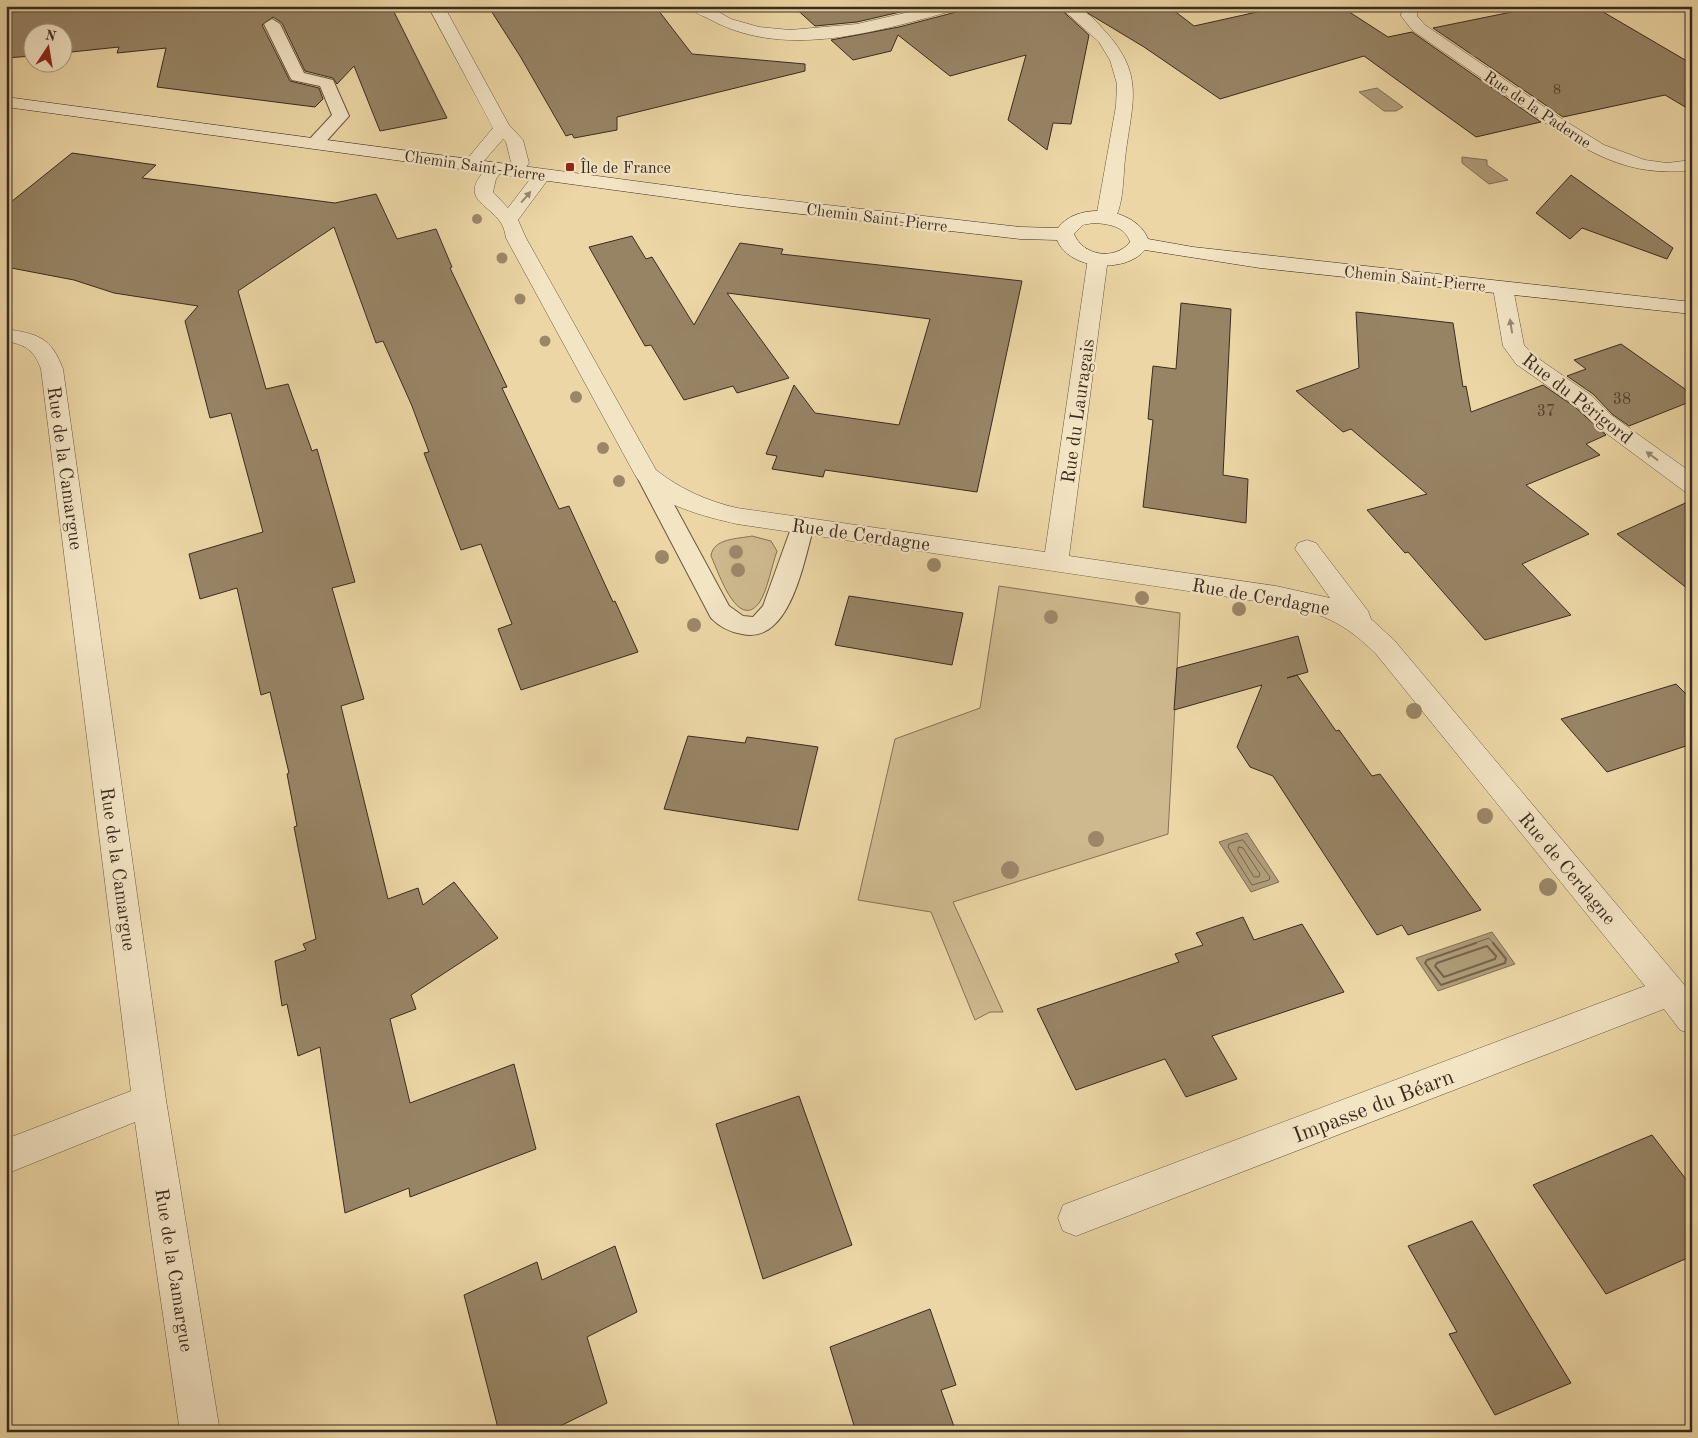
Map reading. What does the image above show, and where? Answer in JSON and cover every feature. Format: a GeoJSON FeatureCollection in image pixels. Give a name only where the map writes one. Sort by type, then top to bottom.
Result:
{"type":"FeatureCollection","features":[{"type":"Feature","properties":{"kind":"street"},"geometry":{"type":"LineString","coordinates":[[436,6],[502,128],[514,140],[520,163],[514,170]]}},
{"type":"Feature","properties":{"kind":"street"},"geometry":{"type":"LineString","coordinates":[[696,6],[720,20],[747,28],[776,33],[809,35],[866,28],[954,6]]}},
{"type":"Feature","properties":{"kind":"street"},"geometry":{"type":"LineString","coordinates":[[1067,6],[1099,32],[1113,51],[1123,74],[1124,95],[1111,198],[1106,218]]}},
{"type":"Feature","properties":{"kind":"street","name":"Rue de la Paderne"},"geometry":{"type":"LineString","coordinates":[[1411,6],[1409,16],[1419,28],[1590,145],[1636,164],[1659,167],[1692,165]]}},
{"type":"Feature","properties":{"kind":"street","name":"Chemin Saint-Pierre"},"geometry":{"type":"LineString","coordinates":[[6,102],[495,168],[960,227],[1020,234],[1064,234]]}},
{"type":"Feature","properties":{"kind":"street"},"geometry":{"type":"LineString","coordinates":[[471,164],[502,128]]}},
{"type":"Feature","properties":{"kind":"street","name":"Rue de Cerdagne"},"geometry":{"type":"LineString","coordinates":[[495,168],[487,177],[483,190],[487,201],[509,219],[516,238],[647,475],[676,496],[715,512],[1304,600],[1332,608],[1366,627]]}},
{"type":"Feature","properties":{"kind":"street"},"geometry":{"type":"LineString","coordinates":[[509,219],[543,174]]}},
{"type":"Feature","properties":{"kind":"street"},"geometry":{"type":"LineString","coordinates":[[1094,217],[1106,218],[1127,224],[1134,230],[1140,242],[1130,254],[1121,257],[1098,258],[1077,252],[1065,240],[1064,234],[1067,228],[1074,223],[1094,217]]}},
{"type":"Feature","properties":{"kind":"street","name":"Chemin Saint-Pierre"},"geometry":{"type":"LineString","coordinates":[[1140,242],[1193,254],[1692,308]]}},
{"type":"Feature","properties":{"kind":"street","name":"Rue du Lauragais"},"geometry":{"type":"LineString","coordinates":[[1056,563],[1098,258]]}},
{"type":"Feature","properties":{"kind":"street","name":"Rue du Périgord"},"geometry":{"type":"LineString","coordinates":[[1503,288],[1514,346],[1524,358],[1584,401],[1604,420],[1692,484]]}},
{"type":"Feature","properties":{"kind":"street","name":"Rue de la Camargue"},"geometry":{"type":"LineString","coordinates":[[6,335],[23,338],[41,346],[47,352],[52,369],[150,1100],[200,1432]]}},
{"type":"Feature","properties":{"kind":"street","name":"Rue de Cerdagne"},"geometry":{"type":"LineString","coordinates":[[1307,549],[1366,627],[1385,647],[1692,1019]]}},
{"type":"Feature","properties":{"kind":"street","name":"Impasse du Béarn"},"geometry":{"type":"LineString","coordinates":[[1076,1218],[1670,992]]}},
{"type":"Feature","properties":{"kind":"street"},"geometry":{"type":"LineString","coordinates":[[6,1157],[150,1100]]}},
{"type":"Feature","properties":{"kind":"lane"},"geometry":{"type":"LineString","coordinates":[[272,24],[298,77],[327,83],[341,116],[315,143]]}},
{"type":"Feature","properties":{"kind":"lane"},"geometry":{"type":"LineString","coordinates":[[647,475],[720,612],[728,620],[743,626],[762,623],[775,608],[802,526]]}},
{"type":"Feature","properties":{"kind":"shaded area"},"geometry":{"type":"Polygon","coordinates":[[[752,536],[771,541],[777,551],[762,598],[751,610],[743,610],[729,595],[711,556],[716,546],[727,540],[752,536]]]}},
{"type":"Feature","properties":{"kind":"shaded area"},"geometry":{"type":"Polygon","coordinates":[[[999,586],[1180,613],[1168,834],[953,902],[1003,1012],[990,1012],[975,1020],[931,912],[858,900],[895,739],[980,708],[999,586]]]}},
{"type":"Feature","properties":{"kind":"water"},"geometry":{"type":"Polygon","coordinates":[[[1377,88],[1403,107],[1396,111],[1384,111],[1359,92],[1377,88]]]}},
{"type":"Feature","properties":{"kind":"water"},"geometry":{"type":"Polygon","coordinates":[[[1462,157],[1487,160],[1487,165],[1508,180],[1489,184],[1462,163],[1462,157]]]}},
{"type":"Feature","properties":{"kind":"water"},"geometry":{"type":"Polygon","coordinates":[[[1247,833],[1279,882],[1251,892],[1219,842],[1247,833]]]}},
{"type":"Feature","properties":{"kind":"water"},"geometry":{"type":"Polygon","coordinates":[[[1492,932],[1515,964],[1438,991],[1416,958],[1492,932]]]}},
{"type":"Feature","properties":{"kind":"building"},"geometry":{"type":"Polygon","coordinates":[[[77,6],[391,6],[447,118],[380,131],[354,66],[337,84],[333,78],[305,71],[282,23],[273,17],[262,25],[290,81],[319,88],[323,99],[315,107],[157,87],[166,48],[117,53],[119,47],[72,52],[72,22],[22,22],[22,57],[6,58],[6,13],[77,6]]]}},
{"type":"Feature","properties":{"kind":"building"},"geometry":{"type":"Polygon","coordinates":[[[488,6],[655,6],[692,54],[805,64],[805,71],[617,117],[617,130],[574,138],[572,134],[566,136],[520,56],[488,6]]]}},
{"type":"Feature","properties":{"kind":"building"},"geometry":{"type":"Polygon","coordinates":[[[793,6],[926,6],[857,22],[815,26],[793,6]]]}},
{"type":"Feature","properties":{"kind":"building"},"geometry":{"type":"Polygon","coordinates":[[[964,6],[1057,6],[1089,35],[1071,124],[1053,123],[1047,150],[1008,120],[1026,55],[950,76],[898,35],[891,51],[853,60],[831,40],[899,27],[960,11],[964,6]]]}},
{"type":"Feature","properties":{"kind":"building"},"geometry":{"type":"Polygon","coordinates":[[[1076,6],[1168,6],[1194,26],[1284,6],[1340,6],[1388,37],[1412,32],[1541,122],[1476,137],[1364,56],[1220,99],[1144,47],[1076,6]]]}},
{"type":"Feature","properties":{"kind":"building"},"geometry":{"type":"Polygon","coordinates":[[[1541,6],[1593,6],[1692,64],[1692,111],[1665,95],[1563,117],[1433,28],[1541,6]]]}},
{"type":"Feature","properties":{"kind":"building"},"geometry":{"type":"Polygon","coordinates":[[[72,153],[156,165],[142,178],[335,203],[376,194],[397,239],[436,229],[452,267],[450,268],[507,387],[502,388],[559,509],[569,506],[613,602],[615,601],[638,652],[521,690],[498,629],[512,624],[481,544],[461,550],[424,453],[429,452],[412,406],[383,341],[376,343],[334,227],[238,291],[266,389],[288,384],[312,451],[317,449],[355,582],[332,588],[364,699],[341,706],[388,899],[418,888],[423,905],[454,882],[498,938],[411,995],[416,1009],[390,1019],[410,1103],[514,1064],[536,1149],[410,1197],[409,1188],[345,1213],[320,1047],[298,1056],[287,1004],[282,1006],[275,961],[306,950],[303,944],[316,939],[294,827],[297,826],[287,774],[289,773],[270,692],[261,695],[237,588],[200,599],[189,554],[263,532],[231,413],[210,418],[185,321],[198,306],[114,293],[74,280],[6,267],[6,206],[72,153]]]}},
{"type":"Feature","properties":{"kind":"building"},"geometry":{"type":"Polygon","coordinates":[[[1571,175],[1673,248],[1667,259],[1582,228],[1570,239],[1536,213],[1571,175]]]}},
{"type":"Feature","properties":{"kind":"building"},"geometry":{"type":"Polygon","coordinates":[[[632,236],[646,259],[652,257],[694,325],[740,243],[783,249],[781,254],[1022,281],[977,492],[825,470],[823,477],[772,469],[777,456],[766,454],[794,385],[815,413],[899,425],[930,319],[727,293],[789,378],[737,393],[733,386],[684,400],[651,345],[645,346],[589,247],[632,236]]]}},
{"type":"Feature","properties":{"kind":"building"},"geometry":{"type":"Polygon","coordinates":[[[1181,303],[1231,309],[1223,475],[1248,479],[1246,523],[1143,507],[1153,420],[1148,419],[1153,366],[1176,369],[1181,303]]]}},
{"type":"Feature","properties":{"kind":"building"},"geometry":{"type":"Polygon","coordinates":[[[1356,312],[1453,323],[1463,387],[1466,386],[1471,412],[1543,385],[1575,407],[1606,435],[1586,444],[1600,455],[1526,485],[1589,534],[1522,564],[1571,615],[1485,640],[1408,552],[1405,553],[1367,510],[1427,494],[1351,429],[1343,432],[1296,391],[1359,368],[1356,312]]]}},
{"type":"Feature","properties":{"kind":"building"},"geometry":{"type":"Polygon","coordinates":[[[1621,344],[1692,394],[1692,401],[1629,426],[1612,414],[1593,394],[1567,376],[1586,369],[1574,360],[1621,344]]]}},
{"type":"Feature","properties":{"kind":"building"},"geometry":{"type":"Polygon","coordinates":[[[1692,500],[1692,592],[1617,534],[1692,500]]]}},
{"type":"Feature","properties":{"kind":"building"},"geometry":{"type":"Polygon","coordinates":[[[849,596],[963,613],[952,665],[835,645],[849,596]]]}},
{"type":"Feature","properties":{"kind":"building"},"geometry":{"type":"Polygon","coordinates":[[[1298,636],[1308,672],[1297,675],[1336,731],[1339,730],[1372,776],[1380,774],[1481,910],[1408,935],[1402,925],[1377,935],[1273,776],[1250,767],[1237,747],[1262,685],[1174,710],[1177,668],[1298,636]]]}},
{"type":"Feature","properties":{"kind":"building"},"geometry":{"type":"Polygon","coordinates":[[[1676,684],[1692,700],[1692,744],[1607,772],[1561,719],[1676,684]]]}},
{"type":"Feature","properties":{"kind":"building"},"geometry":{"type":"Polygon","coordinates":[[[688,736],[745,743],[747,737],[818,747],[798,830],[664,809],[688,736]]]}},
{"type":"Feature","properties":{"kind":"building"},"geometry":{"type":"Polygon","coordinates":[[[1243,917],[1254,940],[1302,924],[1344,992],[1212,1036],[1237,1079],[1186,1097],[1165,1059],[1076,1090],[1037,1009],[1179,962],[1175,954],[1203,945],[1196,933],[1243,917]]]}},
{"type":"Feature","properties":{"kind":"building"},"geometry":{"type":"Polygon","coordinates":[[[799,1096],[852,1245],[763,1279],[716,1124],[799,1096]]]}},
{"type":"Feature","properties":{"kind":"building"},"geometry":{"type":"Polygon","coordinates":[[[1652,1135],[1692,1187],[1692,1256],[1606,1294],[1533,1185],[1652,1135]]]}},
{"type":"Feature","properties":{"kind":"building"},"geometry":{"type":"Polygon","coordinates":[[[1472,1221],[1571,1383],[1495,1415],[1449,1334],[1457,1332],[1408,1246],[1472,1221]]]}},
{"type":"Feature","properties":{"kind":"building"},"geometry":{"type":"Polygon","coordinates":[[[615,1246],[637,1312],[587,1337],[607,1403],[548,1432],[499,1432],[464,1295],[537,1262],[542,1280],[615,1246]]]}},
{"type":"Feature","properties":{"kind":"building"},"geometry":{"type":"Polygon","coordinates":[[[930,1309],[956,1385],[941,1390],[956,1432],[856,1432],[830,1347],[930,1309]]]}},
{"type":"Feature","properties":{"kind":"place","name":"Île de France"},"geometry":{"type":"Point","coordinates":[570,167]}}]}
